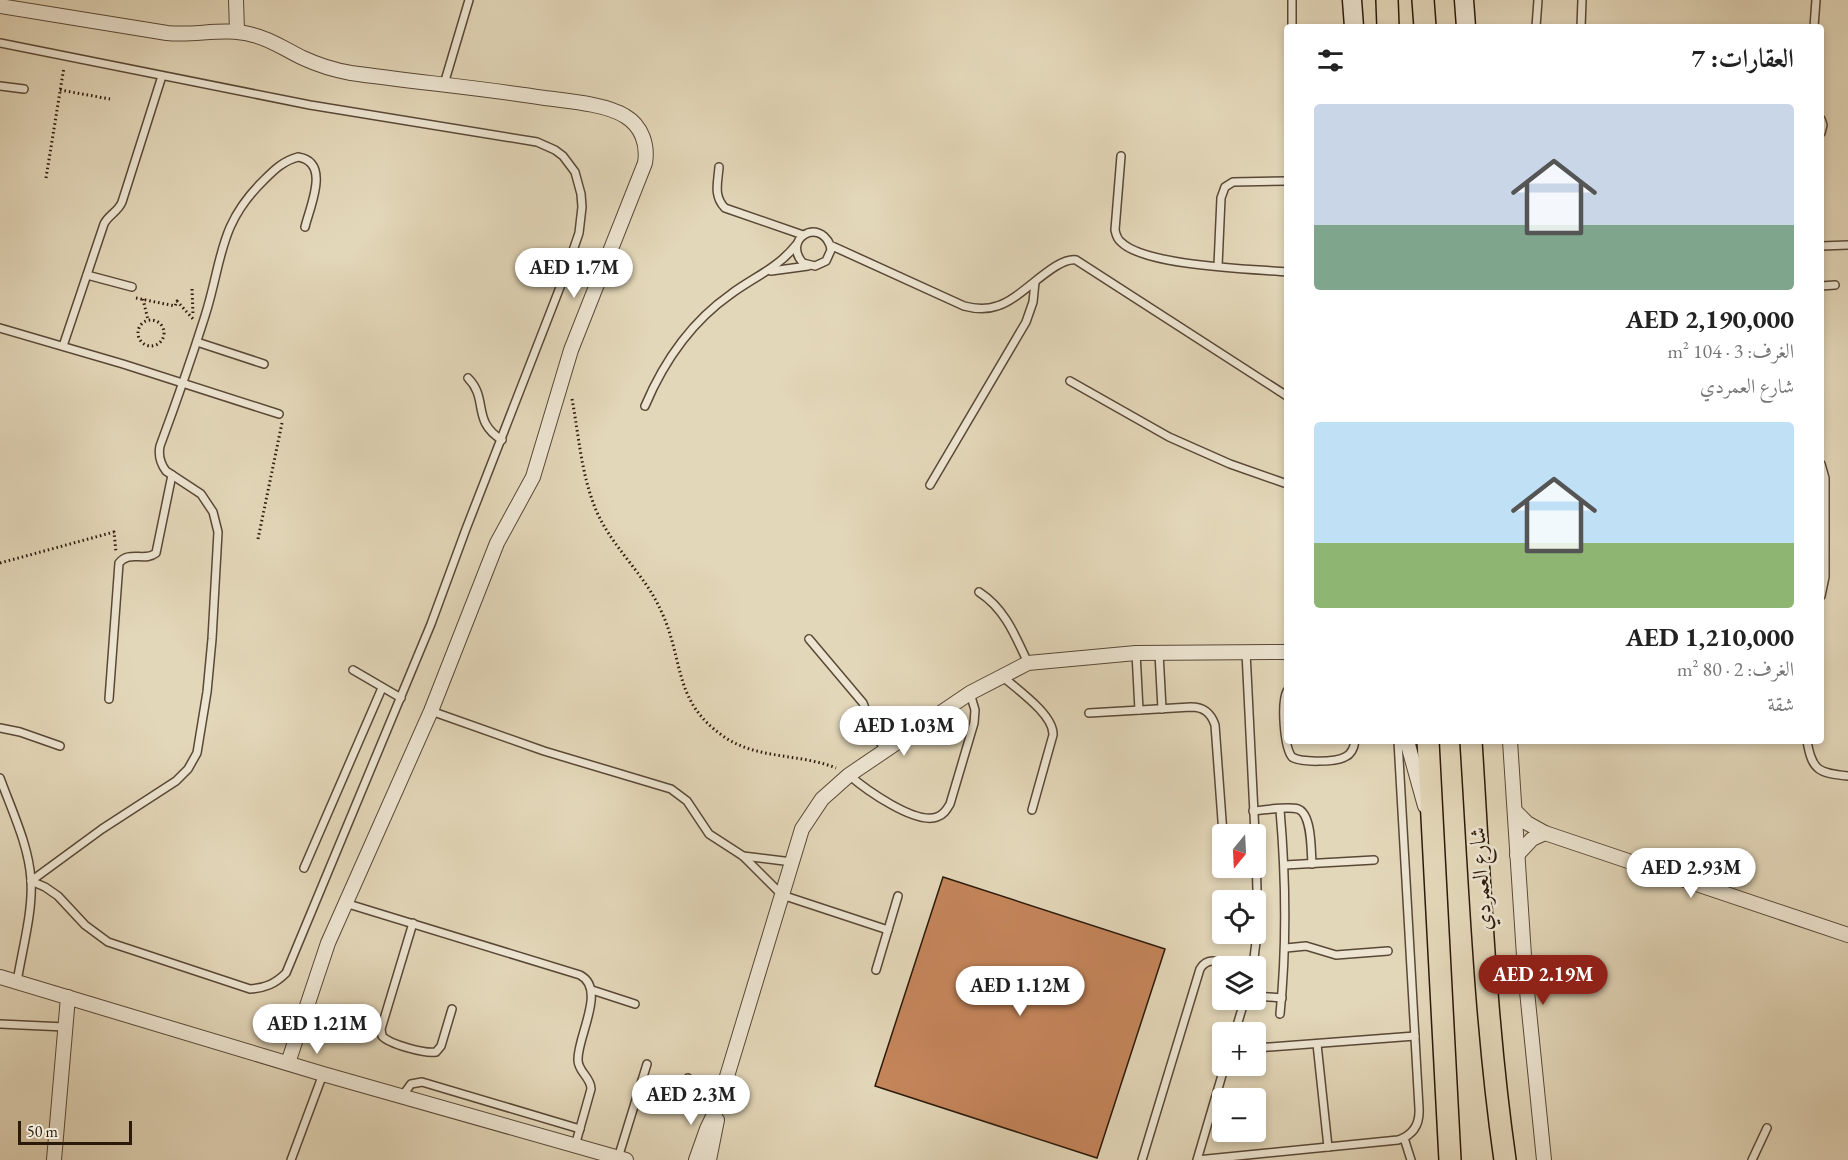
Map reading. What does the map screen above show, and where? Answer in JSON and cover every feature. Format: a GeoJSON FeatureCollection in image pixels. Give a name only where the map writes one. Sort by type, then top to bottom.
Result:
{"type":"FeatureCollection","features":[{"type":"Feature","properties":{"kind":"main road"},"geometry":{"type":"LineString","coordinates":[[1387,0],[1388,24]]}},
{"type":"Feature","properties":{"kind":"main road"},"geometry":{"type":"LineString","coordinates":[[1423,0],[1425,24]]}},
{"type":"Feature","properties":{"kind":"main road","name":"شارع العمردي"},"geometry":{"type":"LineString","coordinates":[[1428,744],[1450,1160]]}},
{"type":"Feature","properties":{"kind":"main road","name":"شارع العمردي"},"geometry":{"type":"LineString","coordinates":[[1471,744],[1489,1011],[1505,1160]]}},
{"type":"Feature","properties":{"kind":"street"},"geometry":{"type":"LineString","coordinates":[[236,0],[237,31]]}},
{"type":"Feature","properties":{"kind":"street"},"geometry":{"type":"LineString","coordinates":[[1352,0],[1354,24]]}},
{"type":"Feature","properties":{"kind":"street"},"geometry":{"type":"LineString","coordinates":[[1464,0],[1466,24]]}},
{"type":"Feature","properties":{"kind":"street"},"geometry":{"type":"LineString","coordinates":[[0,6],[174,33],[237,31],[265,38],[305,59],[334,69],[561,100],[605,109],[626,116],[639,129],[643,137],[645,163],[563,374],[533,477],[497,543],[431,711],[345,903],[313,983],[288,1063]]}},
{"type":"Feature","properties":{"kind":"street"},"geometry":{"type":"LineString","coordinates":[[709,1160],[718,1106],[807,818],[822,799],[849,775],[970,693],[1028,663],[1159,653],[1284,652]]}},
{"type":"Feature","properties":{"kind":"street"},"geometry":{"type":"LineString","coordinates":[[1408,744],[1433,831]]}},
{"type":"Feature","properties":{"kind":"street"},"geometry":{"type":"LineString","coordinates":[[1510,744],[1529,1028],[1544,1160]]}},
{"type":"Feature","properties":{"kind":"street"},"geometry":{"type":"LineString","coordinates":[[1515,810],[1527,823],[1545,833],[1848,935]]}},
{"type":"Feature","properties":{"kind":"street"},"geometry":{"type":"LineString","coordinates":[[1517,855],[1532,839],[1545,833]]}},
{"type":"Feature","properties":{"kind":"street"},"geometry":{"type":"LineString","coordinates":[[0,977],[323,1074],[404,1095],[622,1159]]}},
{"type":"Feature","properties":{"kind":"street"},"geometry":{"type":"LineString","coordinates":[[54,1160],[68,997]]}},
{"type":"Feature","properties":{"kind":"street"},"geometry":{"type":"LineString","coordinates":[[696,1160],[718,1106]]}},
{"type":"Feature","properties":{"kind":"lane"},"geometry":{"type":"LineString","coordinates":[[444,84],[469,0]]}},
{"type":"Feature","properties":{"kind":"lane"},"geometry":{"type":"LineString","coordinates":[[1292,0],[1292,24]]}},
{"type":"Feature","properties":{"kind":"lane"},"geometry":{"type":"LineString","coordinates":[[1536,24],[1538,0]]}},
{"type":"Feature","properties":{"kind":"lane"},"geometry":{"type":"LineString","coordinates":[[1581,24],[1582,0]]}},
{"type":"Feature","properties":{"kind":"lane"},"geometry":{"type":"LineString","coordinates":[[1814,24],[1816,0]]}},
{"type":"Feature","properties":{"kind":"lane"},"geometry":{"type":"LineString","coordinates":[[0,43],[310,105],[537,142],[563,156],[575,171],[580,187],[582,207],[579,233],[564,278],[502,440],[401,698],[290,967],[274,983],[259,989],[242,987],[115,945],[93,931],[51,891],[32,881]]}},
{"type":"Feature","properties":{"kind":"lane"},"geometry":{"type":"LineString","coordinates":[[63,346],[104,224],[122,202],[162,76]]}},
{"type":"Feature","properties":{"kind":"lane"},"geometry":{"type":"LineString","coordinates":[[0,86],[24,89]]}},
{"type":"Feature","properties":{"kind":"lane"},"geometry":{"type":"LineString","coordinates":[[1121,156],[1115,230],[1119,240],[1127,247],[1157,257],[1196,265],[1284,272]]}},
{"type":"Feature","properties":{"kind":"lane"},"geometry":{"type":"LineString","coordinates":[[32,881],[102,829],[176,781],[188,769],[197,753],[207,692],[218,532],[208,502],[201,494],[162,466],[159,453],[197,342],[224,241],[238,210],[273,170],[285,162],[298,158],[314,165],[317,177],[305,227]]}},
{"type":"Feature","properties":{"kind":"lane"},"geometry":{"type":"LineString","coordinates":[[719,167],[717,194],[718,200],[725,208],[803,235]]}},
{"type":"Feature","properties":{"kind":"lane"},"geometry":{"type":"LineString","coordinates":[[1218,266],[1221,198],[1225,187],[1233,182],[1284,181]]}},
{"type":"Feature","properties":{"kind":"lane"},"geometry":{"type":"LineString","coordinates":[[645,406],[666,363],[694,326],[729,295],[769,271],[789,255],[803,235],[808,232],[819,232],[828,239],[831,250],[826,261],[821,265],[769,271]]}},
{"type":"Feature","properties":{"kind":"lane"},"geometry":{"type":"LineString","coordinates":[[797,244],[798,258],[809,266]]}},
{"type":"Feature","properties":{"kind":"lane"},"geometry":{"type":"LineString","coordinates":[[830,244],[964,306],[976,309],[999,306],[1063,262],[1076,260],[1284,394]]}},
{"type":"Feature","properties":{"kind":"lane"},"geometry":{"type":"LineString","coordinates":[[1824,246],[1848,245]]}},
{"type":"Feature","properties":{"kind":"lane"},"geometry":{"type":"LineString","coordinates":[[87,275],[132,286]]}},
{"type":"Feature","properties":{"kind":"lane"},"geometry":{"type":"LineString","coordinates":[[930,485],[1026,322],[1033,302],[1035,282]]}},
{"type":"Feature","properties":{"kind":"lane"},"geometry":{"type":"LineString","coordinates":[[1824,286],[1835,285]]}},
{"type":"Feature","properties":{"kind":"lane"},"geometry":{"type":"LineString","coordinates":[[0,328],[279,414]]}},
{"type":"Feature","properties":{"kind":"lane"},"geometry":{"type":"LineString","coordinates":[[197,342],[264,364]]}},
{"type":"Feature","properties":{"kind":"lane"},"geometry":{"type":"LineString","coordinates":[[468,378],[478,393],[483,420],[490,431],[502,440]]}},
{"type":"Feature","properties":{"kind":"lane"},"geometry":{"type":"LineString","coordinates":[[1070,381],[1169,437],[1230,464],[1284,483]]}},
{"type":"Feature","properties":{"kind":"lane"},"geometry":{"type":"LineString","coordinates":[[109,699],[119,562],[127,557],[150,557],[156,553],[172,475]]}},
{"type":"Feature","properties":{"kind":"lane"},"geometry":{"type":"LineString","coordinates":[[1824,532],[1824,582]]}},
{"type":"Feature","properties":{"kind":"lane"},"geometry":{"type":"LineString","coordinates":[[979,592],[1004,615],[1028,663]]}},
{"type":"Feature","properties":{"kind":"lane"},"geometry":{"type":"LineString","coordinates":[[809,639],[863,703],[876,737],[886,750]]}},
{"type":"Feature","properties":{"kind":"lane"},"geometry":{"type":"LineString","coordinates":[[1246,652],[1255,824]]}},
{"type":"Feature","properties":{"kind":"lane"},"geometry":{"type":"LineString","coordinates":[[1159,653],[1162,709]]}},
{"type":"Feature","properties":{"kind":"lane"},"geometry":{"type":"LineString","coordinates":[[1137,654],[1139,710]]}},
{"type":"Feature","properties":{"kind":"lane"},"geometry":{"type":"LineString","coordinates":[[353,670],[401,698]]}},
{"type":"Feature","properties":{"kind":"lane"},"geometry":{"type":"LineString","coordinates":[[1003,677],[1034,704],[1052,726],[1053,735],[1032,810]]}},
{"type":"Feature","properties":{"kind":"lane"},"geometry":{"type":"LineString","coordinates":[[304,868],[382,688]]}},
{"type":"Feature","properties":{"kind":"lane"},"geometry":{"type":"LineString","coordinates":[[849,775],[876,797],[908,812],[931,818],[943,814],[951,804],[974,723],[975,710],[970,693]]}},
{"type":"Feature","properties":{"kind":"lane"},"geometry":{"type":"LineString","coordinates":[[1089,713],[1198,707],[1210,714],[1215,725],[1222,824]]}},
{"type":"Feature","properties":{"kind":"lane"},"geometry":{"type":"LineString","coordinates":[[431,711],[544,751],[671,789],[687,801],[709,834],[743,856],[782,895],[888,930]]}},
{"type":"Feature","properties":{"kind":"lane"},"geometry":{"type":"LineString","coordinates":[[0,728],[60,746]]}},
{"type":"Feature","properties":{"kind":"lane"},"geometry":{"type":"LineString","coordinates":[[1287,744],[1292,757],[1300,761],[1341,759],[1350,753],[1354,744]]}},
{"type":"Feature","properties":{"kind":"lane"},"geometry":{"type":"LineString","coordinates":[[1222,1076],[1197,1160],[1404,1138],[1414,1131],[1419,1120],[1398,744]]}},
{"type":"Feature","properties":{"kind":"lane"},"geometry":{"type":"LineString","coordinates":[[1807,744],[1809,754],[1817,768],[1831,774],[1848,776]]}},
{"type":"Feature","properties":{"kind":"lane"},"geometry":{"type":"LineString","coordinates":[[0,778],[27,856],[32,881],[17,982]]}},
{"type":"Feature","properties":{"kind":"lane"},"geometry":{"type":"LineString","coordinates":[[1280,810],[1285,865],[1286,948],[1280,1014]]}},
{"type":"Feature","properties":{"kind":"lane"},"geometry":{"type":"LineString","coordinates":[[1254,811],[1299,810],[1305,815],[1308,822],[1312,864]]}},
{"type":"Feature","properties":{"kind":"lane"},"geometry":{"type":"LineString","coordinates":[[743,856],[792,862]]}},
{"type":"Feature","properties":{"kind":"lane"},"geometry":{"type":"LineString","coordinates":[[1285,865],[1374,860]]}},
{"type":"Feature","properties":{"kind":"lane"},"geometry":{"type":"LineString","coordinates":[[1254,956],[1258,926],[1257,878]]}},
{"type":"Feature","properties":{"kind":"lane"},"geometry":{"type":"LineString","coordinates":[[876,970],[898,896]]}},
{"type":"Feature","properties":{"kind":"lane"},"geometry":{"type":"LineString","coordinates":[[345,903],[580,975],[588,981],[592,990],[578,1057],[580,1068],[591,1084],[575,1146]]}},
{"type":"Feature","properties":{"kind":"lane"},"geometry":{"type":"LineString","coordinates":[[413,923],[381,1029],[381,1036],[387,1041],[428,1053],[436,1052],[441,1046],[452,1010]]}},
{"type":"Feature","properties":{"kind":"lane"},"geometry":{"type":"LineString","coordinates":[[1286,948],[1306,946],[1336,955],[1388,951]]}},
{"type":"Feature","properties":{"kind":"lane"},"geometry":{"type":"LineString","coordinates":[[1142,1160],[1200,969],[1208,961],[1212,961]]}},
{"type":"Feature","properties":{"kind":"lane"},"geometry":{"type":"LineString","coordinates":[[592,990],[635,1004]]}},
{"type":"Feature","properties":{"kind":"lane"},"geometry":{"type":"LineString","coordinates":[[1266,997],[1282,998]]}},
{"type":"Feature","properties":{"kind":"lane"},"geometry":{"type":"LineString","coordinates":[[0,1024],[65,1027]]}},
{"type":"Feature","properties":{"kind":"lane"},"geometry":{"type":"LineString","coordinates":[[1266,1047],[1415,1036]]}},
{"type":"Feature","properties":{"kind":"lane"},"geometry":{"type":"LineString","coordinates":[[1317,1044],[1328,1147]]}},
{"type":"Feature","properties":{"kind":"lane"},"geometry":{"type":"LineString","coordinates":[[622,1159],[647,1064]]}},
{"type":"Feature","properties":{"kind":"lane"},"geometry":{"type":"LineString","coordinates":[[291,1160],[323,1074]]}},
{"type":"Feature","properties":{"kind":"lane"},"geometry":{"type":"LineString","coordinates":[[679,1106],[688,1078]]}},
{"type":"Feature","properties":{"kind":"lane"},"geometry":{"type":"LineString","coordinates":[[642,1080],[683,1094]]}},
{"type":"Feature","properties":{"kind":"lane"},"geometry":{"type":"LineString","coordinates":[[404,1095],[411,1084],[418,1081],[580,1130]]}},
{"type":"Feature","properties":{"kind":"lane"},"geometry":{"type":"LineString","coordinates":[[1752,1160],[1767,1128]]}},
{"type":"Feature","properties":{"kind":"lane"},"geometry":{"type":"LineString","coordinates":[[1404,1138],[1411,1160]]}},
{"type":"Feature","properties":{"kind":"path"},"geometry":{"type":"LineString","coordinates":[[46,178],[66,56]]}},
{"type":"Feature","properties":{"kind":"path"},"geometry":{"type":"LineString","coordinates":[[60,90],[110,99]]}},
{"type":"Feature","properties":{"kind":"path"},"geometry":{"type":"LineString","coordinates":[[132,286],[130,296],[176,306],[177,301],[201,328]]}},
{"type":"Feature","properties":{"kind":"path"},"geometry":{"type":"LineString","coordinates":[[192,289],[193,319]]}},
{"type":"Feature","properties":{"kind":"path"},"geometry":{"type":"LineString","coordinates":[[143,299],[148,320]]}},
{"type":"Feature","properties":{"kind":"path"},"geometry":{"type":"LineString","coordinates":[[148,320],[158,322],[164,330],[163,340],[155,346],[145,345],[138,336],[140,326],[148,320]]}},
{"type":"Feature","properties":{"kind":"path"},"geometry":{"type":"LineString","coordinates":[[563,374],[571,397],[587,486],[596,510],[619,549],[645,583],[662,611],[684,687],[699,714],[723,736],[749,750],[812,760],[839,769],[849,775]]}},
{"type":"Feature","properties":{"kind":"path"},"geometry":{"type":"LineString","coordinates":[[258,539],[284,416],[279,414]]}},
{"type":"Feature","properties":{"kind":"path"},"geometry":{"type":"LineString","coordinates":[[0,563],[114,532],[119,562]]}},
{"type":"Feature","properties":{"kind":"building"},"geometry":{"type":"Polygon","coordinates":[[[943,877],[1165,949],[1097,1158],[875,1086],[943,877]]]}}]}
